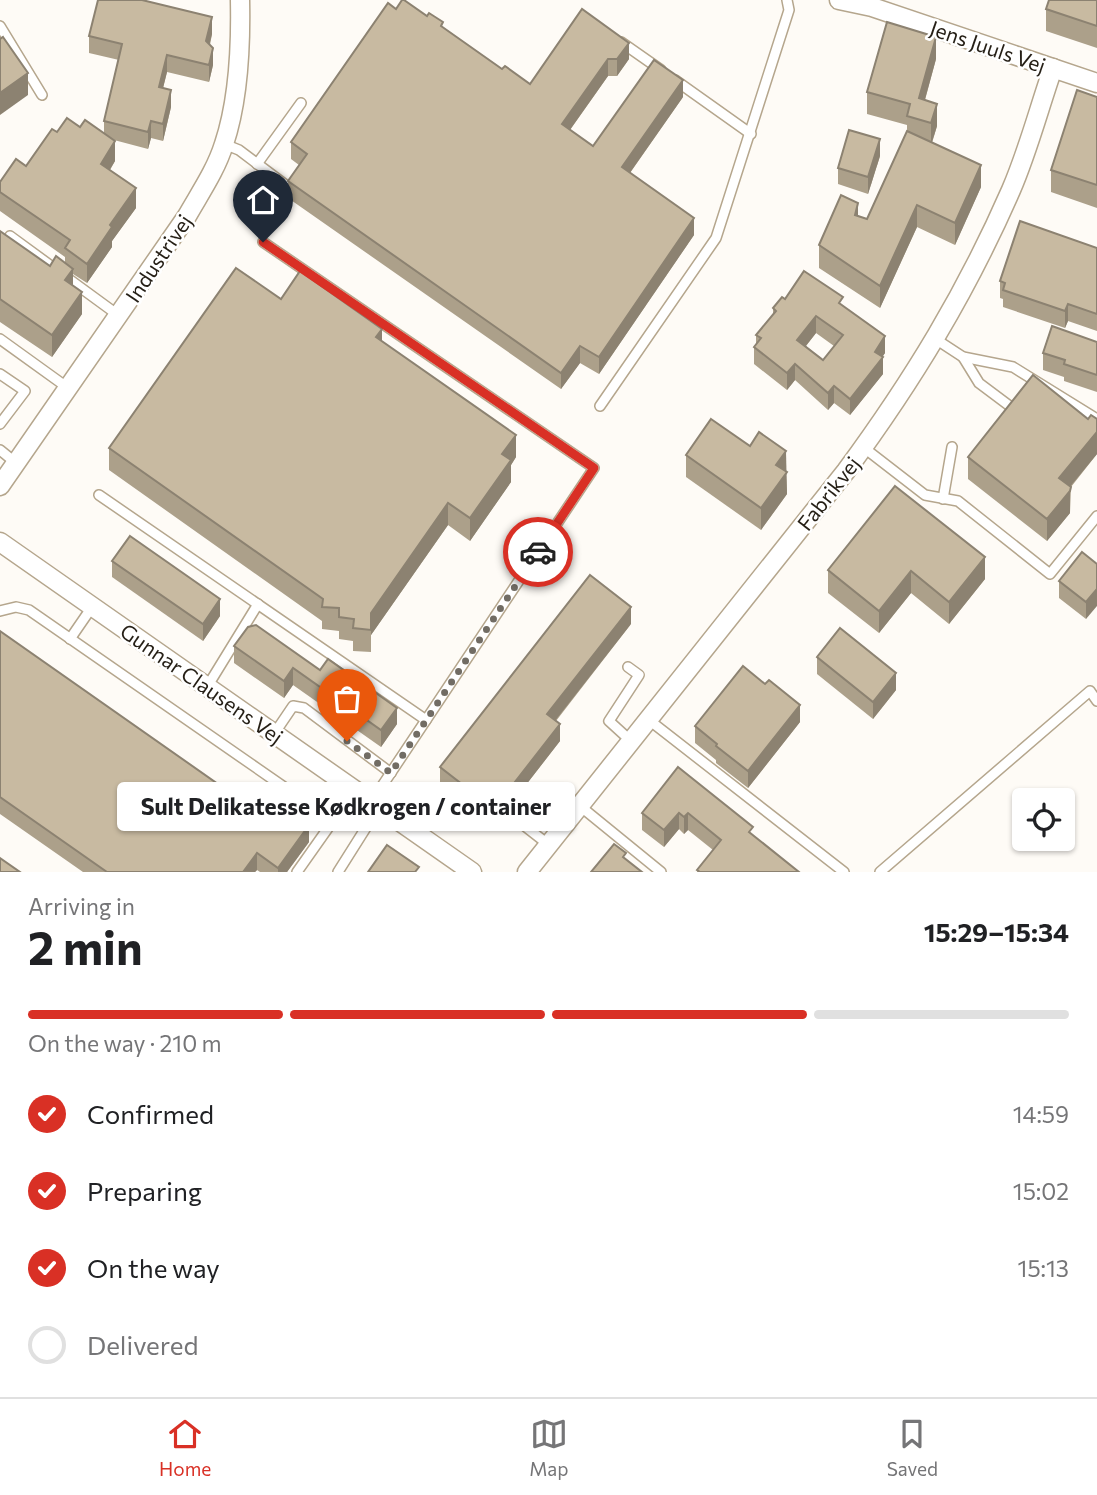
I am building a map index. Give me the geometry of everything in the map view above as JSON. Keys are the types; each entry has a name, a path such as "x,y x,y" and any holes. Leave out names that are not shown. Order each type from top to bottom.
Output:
{"street":[{"name":"Industrivej","path":"0,486 187,216 224,144 241,41 240,0"},
{"name":"Jens Juuls Vej","path":"839,0 874,4 1097,83"},
{"name":"Fabrikvej","path":"527,872 863,447 937,340 1012,187 1053,68"},
{"name":"Gunnar Clausens Vej","path":"0,542 472,872"}],"lane":[{"path":"600,406 716,238 789,10 787,0"},
{"path":"0,26 4,42 42,95"},
{"path":"609,33 751,134"},
{"path":"257,164 301,103"},
{"path":"224,144 239,150 287,186"},
{"path":"10,236 118,315"},
{"path":"263,242 594,468 391,773 338,872"},
{"path":"0,339 68,388"},
{"path":"937,340 963,357 1013,367 1097,419"},
{"path":"963,357 979,383 1015,410"},
{"path":"0,374 25,391 0,424"},
{"path":"863,447 925,495 958,501 1050,574 1096,519"},
{"path":"943,499 952,447"},
{"path":"0,450 16,463"},
{"path":"99,495 426,720"},
{"path":"207,687 258,604"},
{"path":"0,611 16,607 29,610 334,821 297,872"},
{"path":"71,639 92,607"},
{"path":"628,667 639,676 610,721 632,742"},
{"path":"880,872 1090,691 1097,701"},
{"path":"274,734 293,706 304,708 391,773"},
{"path":"649,720 844,872"},
{"path":"325,816 348,784"},
{"path":"580,806 661,872"},
{"path":"517,820 549,845"}],"building":[{"path":"98,0 142,0 212,17 206,41 213,48 209,65 167,55 159,87 171,90 163,124 151,121 148,132 104,121 122,44 89,36"},
{"path":"402,0 427,16 429,13 443,22 441,26 502,69 505,66 530,84 582,9 629,43 617,59 608,59 562,124 593,146 654,60 683,80 622,167 694,218 599,357 580,346 561,373 288,181 307,154 291,142 388,3 396,9"},
{"path":"1049,0 1097,0 1097,26 1046,9"},
{"path":"887,22 936,37 919,98 937,104 931,123 907,116 910,104 867,92"},
{"path":"3,37 28,73 0,93 0,39"},
{"path":"1077,90 1097,97 1097,185 1051,170"},
{"path":"67,118 80,127 85,120 115,141 101,164 136,188 87,264 65,248 70,240 0,192 0,182 16,159 26,166 52,129 57,132"},
{"path":"849,130 880,139 868,177 838,168"},
{"path":"907,131 981,165 955,223 917,205 880,286 819,245 841,195 858,203 855,215 867,219"},
{"path":"1020,221 1097,248 1097,314 1068,304 1065,311 1003,290 1005,283 1000,281"},
{"path":"0,231 50,266 56,256 73,269 65,280 82,292 52,335 0,299"},
{"path":"236,268 281,299 300,271 382,329 376,337 516,435 502,454 511,460 470,518 448,503 371,613 371,630 353,628 354,619 339,617 339,608 322,607 323,599 109,448"},
{"path":"804,271 843,297 839,303 885,336 875,352 883,357 850,399 834,386 828,393 795,364 787,373 754,347 761,338 756,335 776,311 773,308 782,297 785,299","holes":["816,316 843,335 823,360 797,340"]},
{"path":"1052,326 1097,342 1097,375 1064,364 1065,360 1043,353"},
{"path":"1033,375 1088,419 1091,415 1097,419 1097,432 1059,478 1071,487 1070,491 1047,519 968,457"},
{"path":"711,419 750,446 759,432 786,451 776,465 787,472 761,508 686,455"},
{"path":"895,486 985,557 949,602 911,571 879,611 828,570"},
{"path":"130,536 220,599 203,624 112,561"},
{"path":"1082,552 1097,564 1097,589 1086,602 1059,581"},
{"path":"590,575 631,607 547,714 560,724 494,809 440,767"},
{"path":"256,625 320,670 328,659 397,708 381,730 293,668 284,681 234,646 248,627"},
{"path":"840,628 896,673 873,702 817,657"},
{"path":"0,631 265,817 275,802 309,825 278,868 257,853 243,872 107,872 0,797"},
{"path":"743,666 765,684 769,680 800,705 748,771 695,726"},
{"path":"678,767 753,827 749,832 799,872 697,870 721,840 688,813 684,817 679,813 664,830 642,813"},
{"path":"614,844 626,853 623,857 642,872 591,872"},
{"path":"387,845 419,867 415,872 368,872"},
{"path":"0,858 20,872 0,872"}],"way so far":[{"path":"347,741 391,773 538,552"}],"place":[{"name":"Sult Delikatesse Kødkrogen / container","path":"347,741"}],"route":[{"path":"263,242 594,468 538,552"}]}
